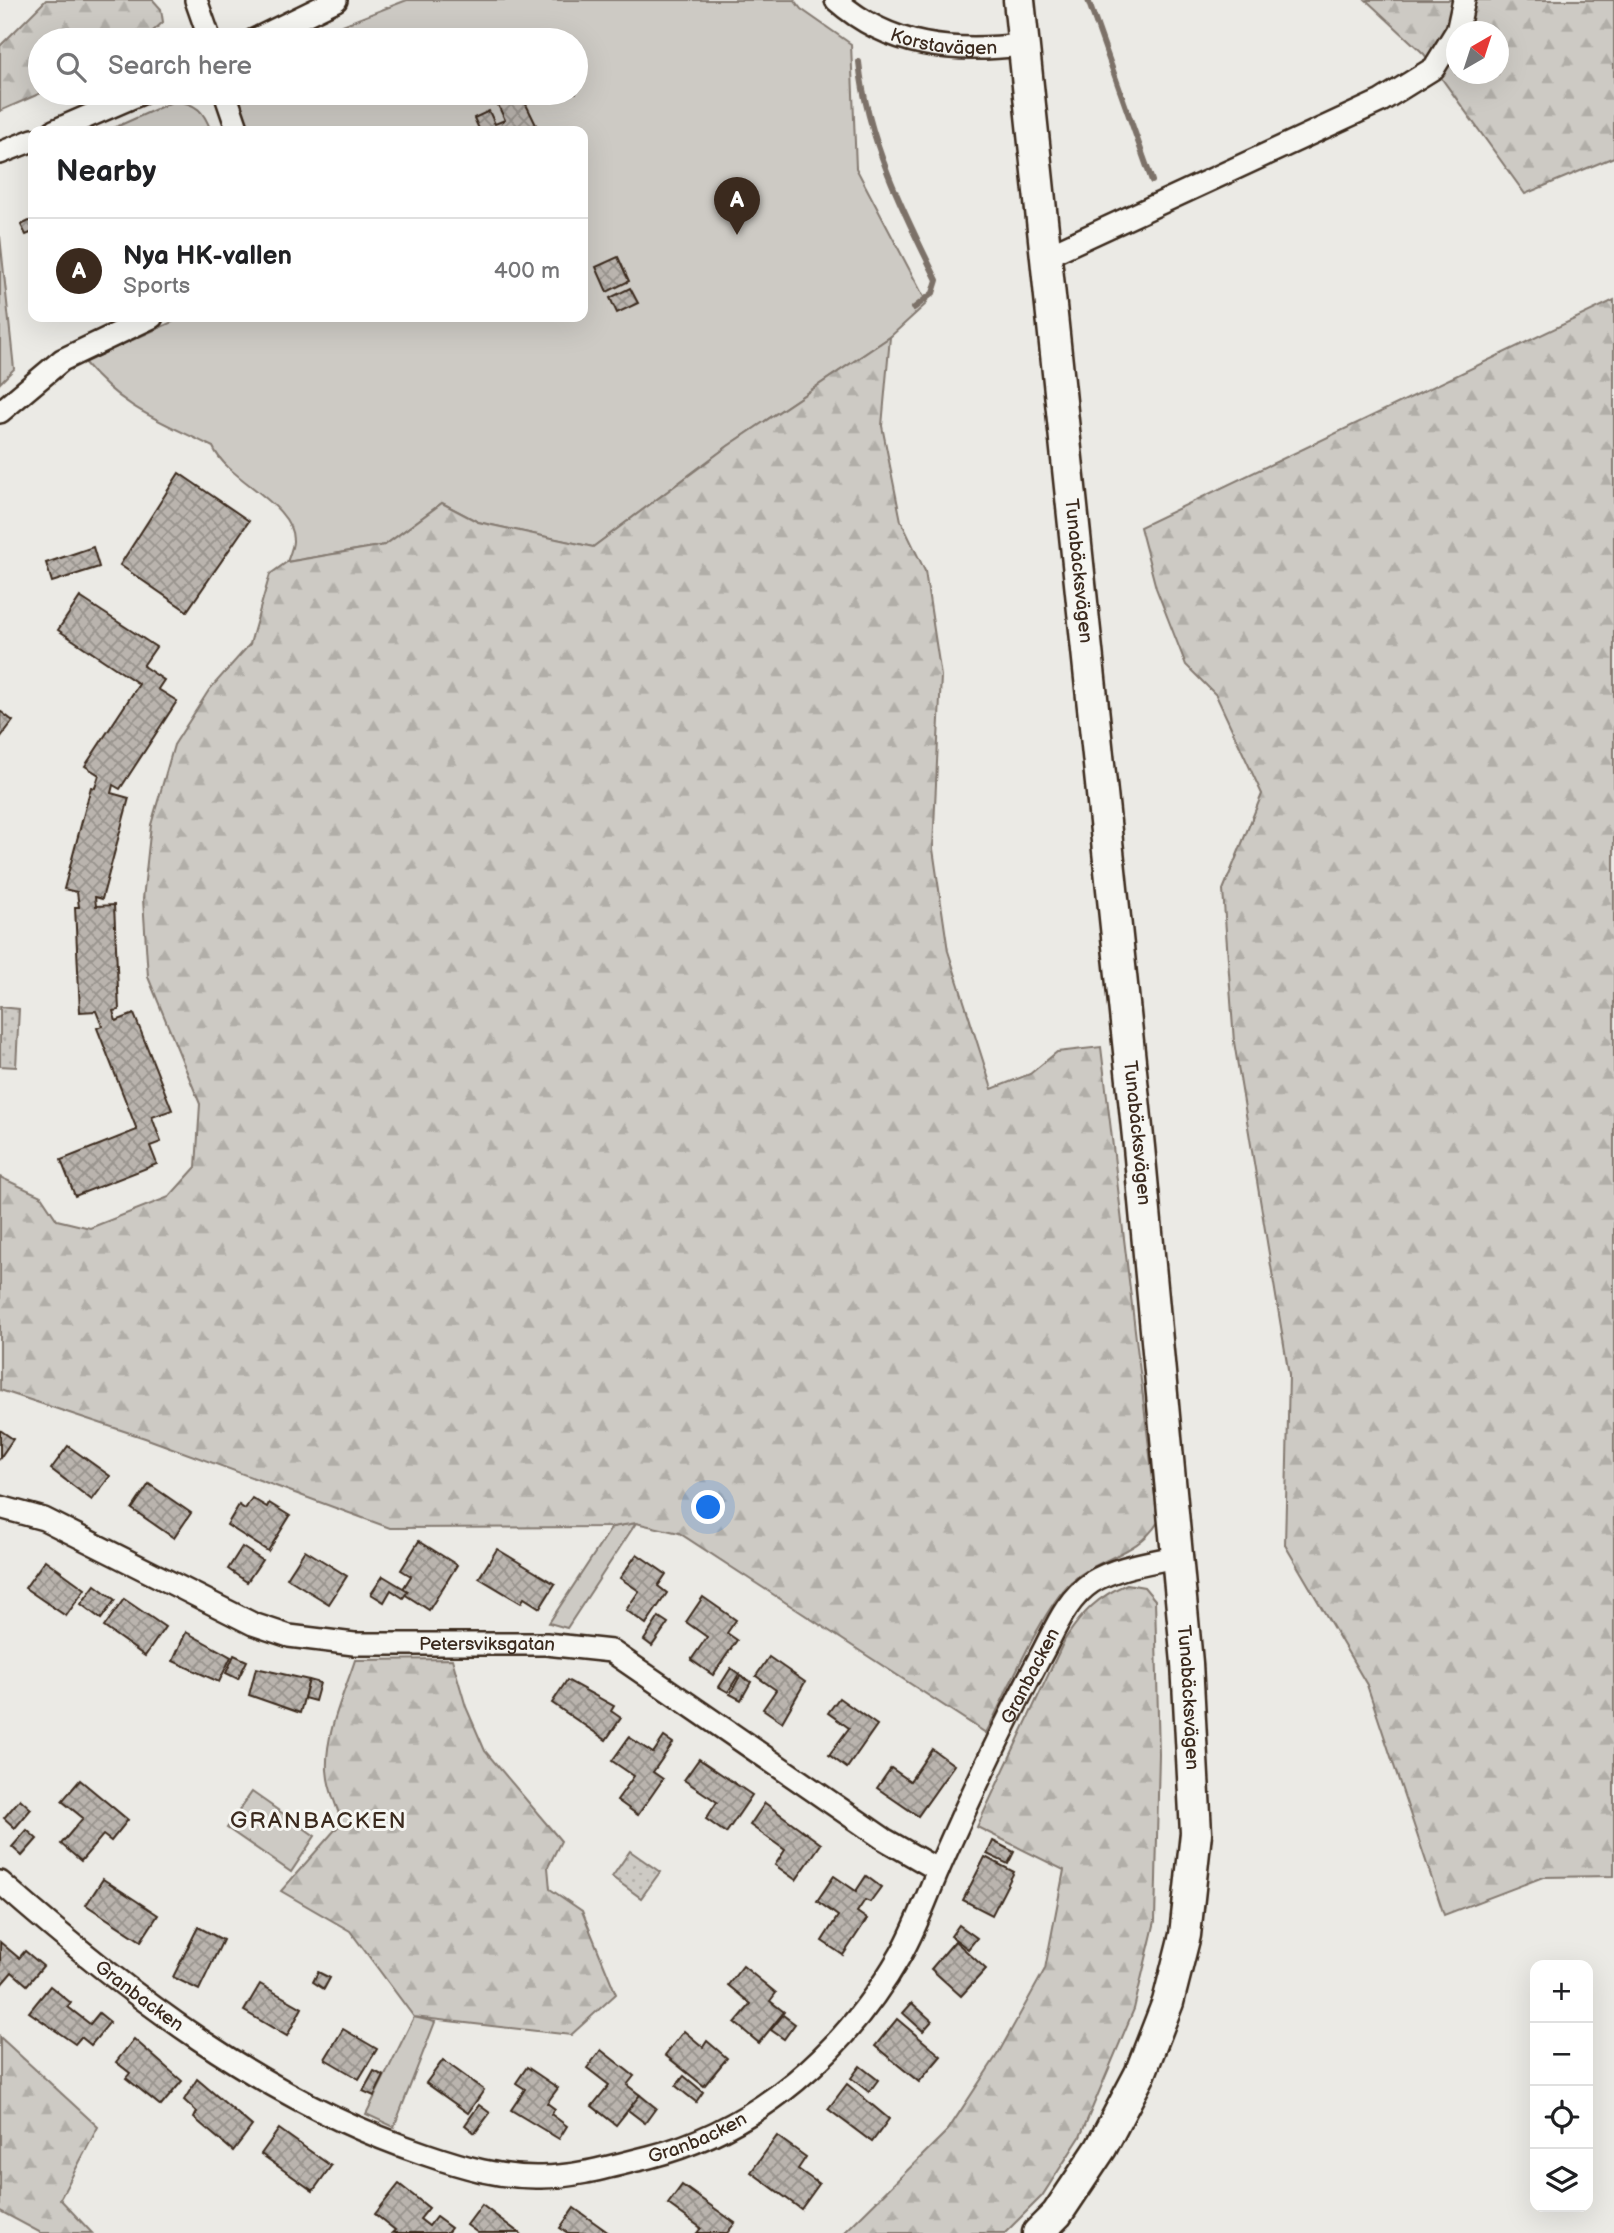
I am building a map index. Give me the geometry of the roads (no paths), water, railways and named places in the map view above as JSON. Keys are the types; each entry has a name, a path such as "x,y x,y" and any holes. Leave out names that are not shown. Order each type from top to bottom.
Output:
{"street":[{"path":"197,0 206,28"},
{"path":"279,28 336,0"},
{"name":"Korstavägen","path":"836,0 855,17 884,33 919,44 979,50 1022,45"},
{"name":"Tunabäcksvägen","path":"1019,0 1139,1147 1195,1795 1196,1833 1185,1935 1168,2002 1140,2074 1101,2148 1057,2214 1038,2233"},
{"path":"1459,21 1464,0"},
{"path":"1046,256 1381,101 1434,68 1446,49"},
{"path":"66,126 114,105"},
{"path":"229,105 236,126"},
{"path":"0,153 28,142"},
{"path":"0,412 62,360 142,322"},
{"name":"Petersviksgatan","path":"0,1507 44,1519 242,1618 289,1636 354,1644 546,1644 611,1651 884,1839 938,1870"},
{"name":"Granbacken","path":"0,1882 123,1985 204,2043 297,2098 378,2138 472,2170 543,2178 603,2168 677,2150 732,2127 786,2090 827,2054 866,2008 903,1952 997,1738 1070,1600 1093,1582 1123,1569 1175,1557"}],"waterway":[{"path":"1088,0 1152,181"},
{"path":"859,62 863,91 878,147 899,201 937,280 933,293 914,308"}],"place":[{"name":"Nya HK-vallen","path":"737,235"}],"district":[{"name":"GRANBACKEN","path":"319,1821"}]}
